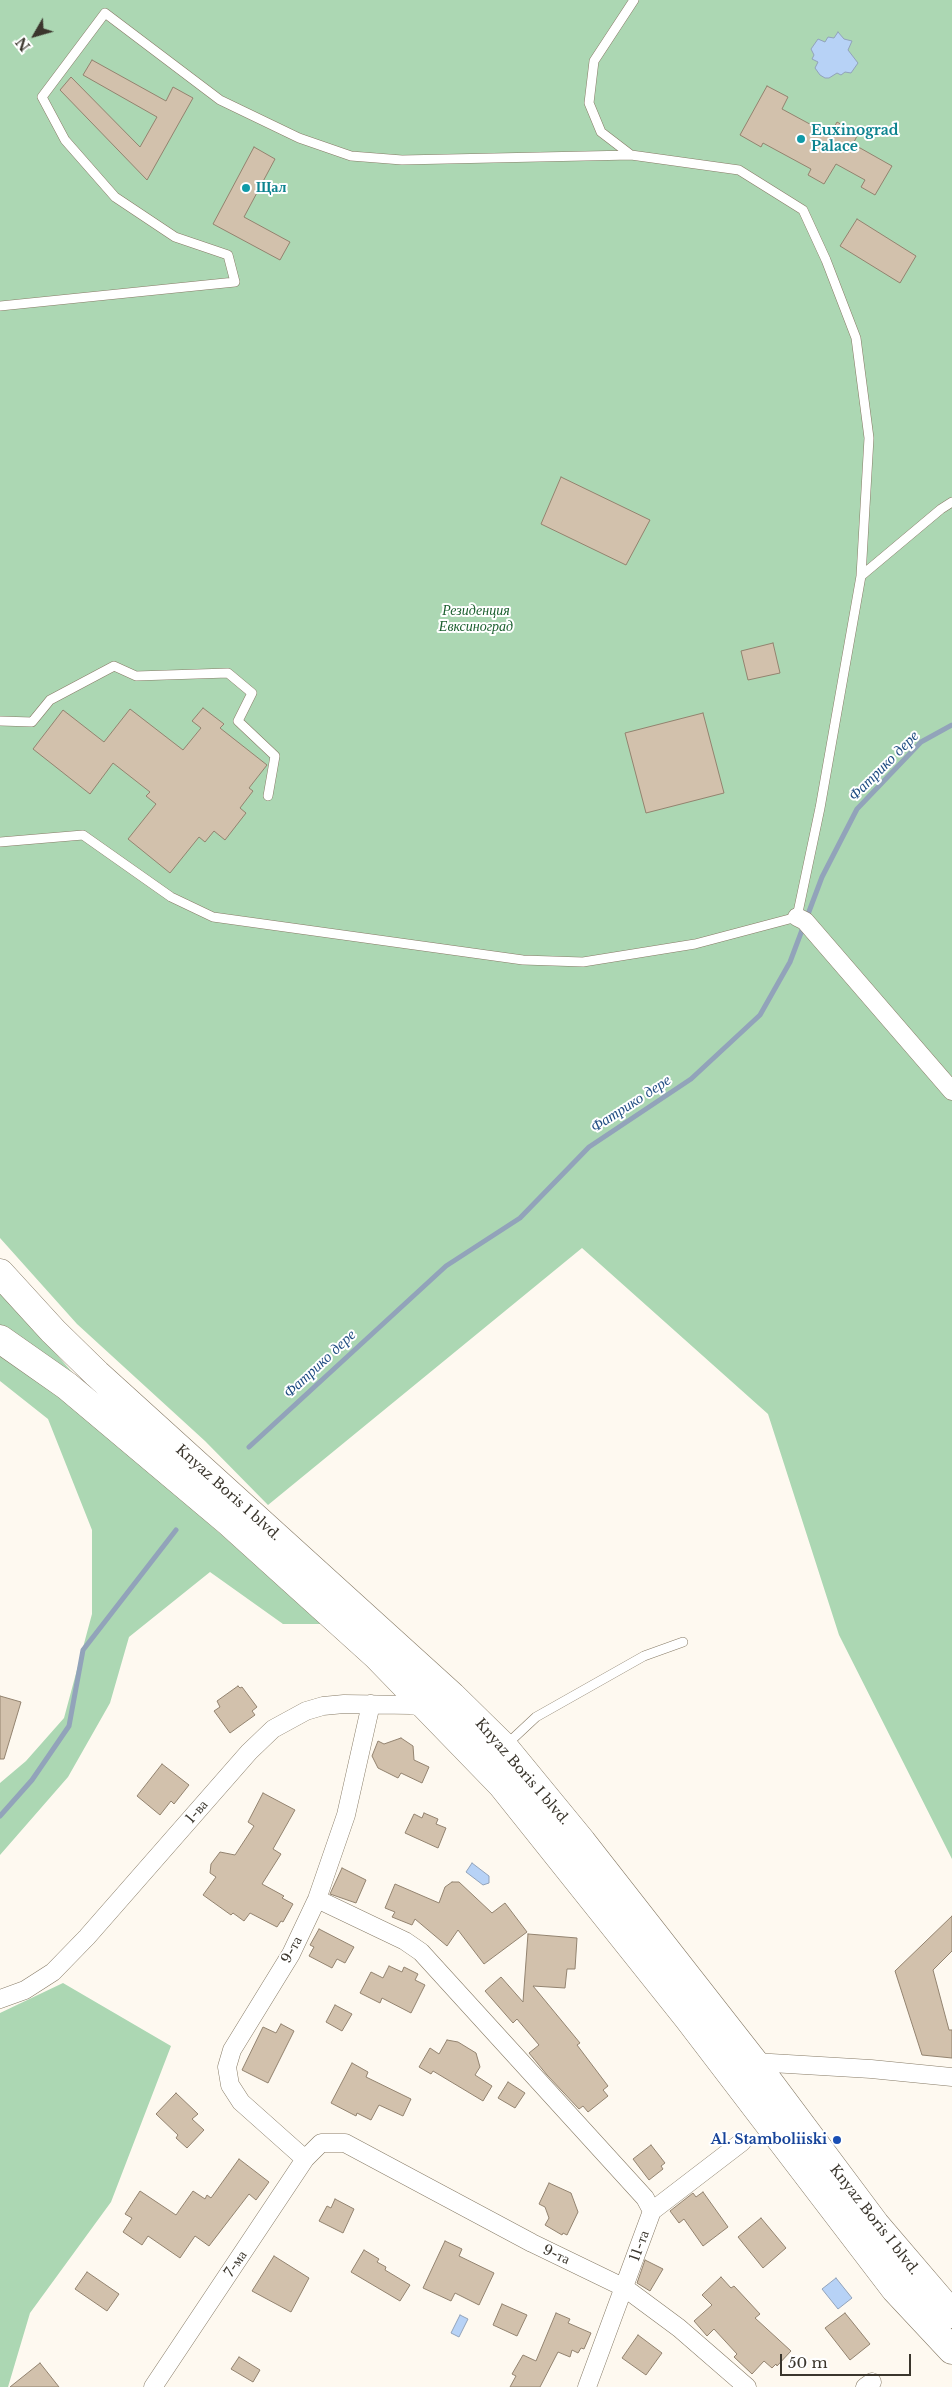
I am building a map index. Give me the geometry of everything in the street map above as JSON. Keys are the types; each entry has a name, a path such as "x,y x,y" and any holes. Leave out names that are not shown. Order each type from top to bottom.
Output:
{"highway":[{"name":"Knyaz Boris I blvd.","path":"0,1273 96,1374 366,1616 504,1747 582,1842 754,2062 875,2224 952,2314"},
{"name":"Knyaz Boris I blvd.","path":"0,1339 67,1386 230,1523 321,1604 429,1708 502,1785 688,2018 895,2289 952,2350"}],"street":[{"path":"797,917 806,921 952,1091"},
{"name":"1-ва","path":"0,1999 25,1990 53,1972 87,1938 250,1752 273,1729 306,1710 323,1706 371,1704 411,1705 429,1708"},
{"name":"9-та","path":"305,2159 241,2102 230,2085 227,2067 232,2050 291,1954 317,1899 346,1815 371,1704"},
{"path":"317,1899 405,1941 421,1952 645,2198 652,2211 742,2142"},
{"path":"754,2062 871,2069 952,2077"},
{"name":"9-та","path":"321,2143 344,2143 532,2244 625,2288 679,2328 747,2387"},
{"name":"7-ма","path":"153,2387 305,2159 321,2143"},
{"name":"11-та","path":"587,2387 652,2211"}],"lane":[{"path":"631,155 601,132 589,104 594,61 634,0"},
{"path":"0,306 235,282 228,255 175,237 115,197 65,140 42,97 105,13 220,100 300,138 351,156 402,160 631,155 739,170 803,210 826,260 856,338 869,438 861,576 820,808 797,917 696,944 583,962 523,960 213,917 172,897 83,835 0,842"},
{"path":"861,576 941,509 952,502"},
{"path":"0,721 32,722 50,700 114,666 136,676 228,673 252,693 238,722 275,756 268,796"},
{"path":"504,1747 536,1716 644,1656 682,1642"}],"green space":[{"name":"Резиденция Евксиноград","path":"0,0 952,0 952,1859 839,1635 768,1414 582,1248 268,1505 205,1441 77,1324 0,1238"},
{"path":"0,1290 72,1372 67,1376 0,1328"},
{"path":"0,1352 129,1448 207,1522 323,1624 283,1624 210,1572 129,1637 110,1703 68,1777 0,1855 0,1783 26,1761 64,1718 92,1614 92,1530 48,1419 0,1381"},
{"path":"63,1983 171,2046 111,2202 30,2313 8,2387 0,2387 0,2013"}],"water":[{"path":"838,32 844,39 852,41 848,50 858,63 851,73 845,72 841,75 837,73 829,78 825,78 815,68 818,62 812,59 814,55 811,49 818,39 825,42 828,37 834,38"},
{"path":"472,1863 489,1876 489,1883 483,1885 466,1872"},
{"path":"836,2278 852,2298 838,2309 822,2289"},
{"path":"460,2315 468,2319 459,2337 451,2333"}],"building":[{"path":"92,60 166,101 173,87 193,98 147,180 60,90 71,77 140,147 157,117 83,75"},
{"name":"Euxinograd Palace","path":"767,86 788,97 782,109 830,135 837,122 858,134 853,144 892,166 875,195 861,187 865,180 836,164 824,184 808,175 811,169 763,143 761,147 740,135"},
{"name":"Щал","path":"254,147 275,159 244,217 290,242 280,260 213,224"},
{"path":"857,219 916,256 900,283 840,246"},
{"path":"561,477 650,520 626,565 541,524"},
{"path":"773,643 780,673 748,680 741,651"},
{"path":"203,708 224,724 220,728 267,765 249,788 253,791 240,808 246,813 225,840 214,831 205,842 199,837 170,873 128,839 156,804 146,796 150,792 113,763 90,794 33,749 63,710 104,742 130,709 183,750 201,728 192,721"},
{"path":"703,713 724,793 646,813 625,733"},
{"path":"238,1686 242,1687 257,1707 252,1711 255,1715 230,1733 214,1711 220,1707 217,1701"},
{"path":"0,1696 21,1702 4,1759 0,1759"},
{"path":"401,1738 413,1746 414,1760 429,1767 422,1783 401,1773 398,1778 378,1768 372,1756 378,1741 384,1744"},
{"path":"162,1764 189,1785 174,1804 171,1801 160,1815 137,1796"},
{"path":"263,1793 295,1810 273,1849 281,1854 262,1884 284,1896 282,1898 293,1904 283,1922 281,1921 277,1927 250,1913 244,1921 233,1913 231,1915 203,1895 216,1877 210,1873 211,1864 220,1852 235,1855 254,1826 248,1822"},
{"path":"424,1813 438,1819 436,1824 446,1828 438,1848 405,1833 414,1814 422,1818"},
{"path":"342,1868 366,1880 356,1903 330,1894"},
{"path":"452,1882 459,1882 492,1913 505,1903 527,1932 484,1964 458,1930 447,1946 415,1919 412,1925 392,1917 395,1912 385,1908 395,1884 439,1903 445,1887"},
{"path":"952,1916 952,1951 933,1970 949,2030 952,2030 952,2058 922,2055 895,1971"},
{"path":"319,1929 354,1947 345,1963 337,1959 332,1968 309,1956 314,1947 310,1945"},
{"path":"528,1934 577,1938 575,1969 567,1969 565,1988 533,1986 580,2043 577,2045 608,2086 603,2090 608,2096 588,2112 583,2106 579,2109 547,2075 529,2053 539,2045 517,2019 513,2023 485,1991 501,1977 523,2002"},
{"path":"389,1966 402,1972 404,1967 418,1974 415,1980 425,1985 411,2013 382,1998 380,2003 360,1993 371,1972 383,1978"},
{"path":"335,2005 352,2014 342,2031 326,2022"},
{"path":"281,2024 294,2031 268,2083 242,2070 263,2027 276,2033"},
{"path":"447,2040 458,2042 476,2053 480,2067 475,2075 492,2086 483,2101 433,2071 431,2074 419,2067 430,2048 439,2054"},
{"path":"352,2063 368,2072 366,2077 411,2099 403,2116 379,2105 371,2120 357,2113 356,2116 331,2103"},
{"path":"508,2082 525,2093 515,2108 498,2098"},
{"path":"176,2093 198,2114 192,2119 204,2130 187,2148 176,2138 178,2135 156,2114"},
{"path":"651,2145 665,2163 661,2166 663,2169 649,2180 633,2159"},
{"path":"239,2159 269,2182 256,2200 249,2194 209,2246 195,2236 180,2258 148,2236 142,2245 123,2232 132,2218 125,2214 140,2191 176,2215 193,2191 205,2199 207,2195 211,2198"},
{"path":"549,2183 571,2193 578,2212 567,2235 563,2233 562,2235 545,2225 549,2218 545,2207 539,2204"},
{"path":"703,2192 728,2227 703,2246 684,2219 679,2223 670,2211 693,2193 696,2197"},
{"path":"335,2199 354,2209 343,2233 319,2221 327,2206 331,2208"},
{"path":"761,2218 786,2248 763,2268 738,2237"},
{"path":"445,2241 462,2249 459,2256 494,2273 479,2305 455,2293 451,2301 423,2288"},
{"path":"364,2250 379,2259 377,2262 386,2267 385,2270 410,2285 400,2301 351,2272"},
{"path":"274,2256 309,2278 291,2312 252,2291"},
{"path":"645,2260 663,2269 650,2291 637,2283"},
{"path":"87,2272 119,2294 107,2311 75,2289"},
{"path":"721,2277 731,2288 734,2286 760,2314 755,2318 791,2351 777,2366 776,2364 772,2368 764,2361 752,2374 734,2357 737,2354 714,2329 707,2336 694,2321 712,2305 702,2295"},
{"path":"502,2304 527,2315 517,2336 493,2325"},
{"path":"556,2313 570,2319 568,2323 591,2333 584,2349 581,2348 578,2353 572,2350 570,2357 558,2352 540,2387 510,2387 516,2376 512,2374 523,2355 536,2361"},
{"path":"845,2313 870,2344 850,2360 825,2328"},
{"path":"638,2335 662,2353 646,2375 622,2358"},
{"path":"239,2357 260,2370 253,2382 231,2369"},
{"path":"40,2363 59,2387 10,2387"}],"waterway":[{"name":"Фатрико дере","path":"249,1447 446,1266 520,1218 589,1147 691,1079 760,1015 790,962 822,877 857,809 921,742 952,725"},
{"name":"Фатрико дере","path":"0,1816 32,1780 69,1726 83,1650 176,1530"}],"place":[{"name":"Euxinograd Palace","path":"801,139"},
{"name":"Щал","path":"246,188"},
{"name":"Al. Stamboliiski","path":"837,2140"}]}
